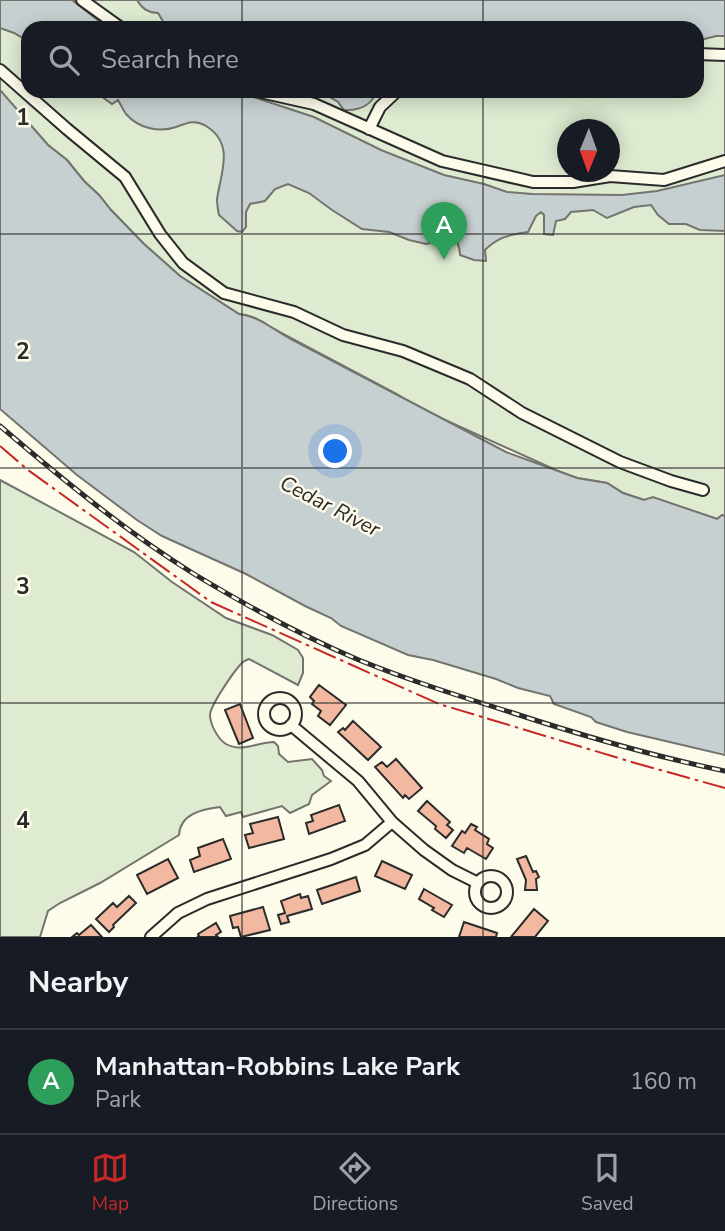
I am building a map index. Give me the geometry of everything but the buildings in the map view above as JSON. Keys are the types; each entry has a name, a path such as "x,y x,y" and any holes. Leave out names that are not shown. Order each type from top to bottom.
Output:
{"street":[{"path":"82,0 111,21"},
{"path":"704,54 725,55"},
{"path":"0,70 21,89"},
{"path":"31,98 125,177 160,234 183,263 224,293 294,312 343,335 403,351 470,379 522,413 620,462 703,490"},
{"path":"287,98 314,104 442,161 533,182 573,182 610,176 664,180 725,161"},
{"path":"369,129 380,107 390,98"},
{"path":"291,725 358,781 393,822 424,850 452,870 478,883"},
{"path":"151,937 178,913 207,899 331,859 365,845 393,822"}],"green space":[{"path":"0,0 725,0 725,516 717,519 684,508 644,500 623,493 607,483 577,478 558,471 423,410 260,320 239,314 180,276 144,244 67,160 48,145 0,91"},
{"path":"0,480 134,552 172,582 226,618 272,635 298,650 303,658 303,673 298,685 249,659 244,661 213,705 210,716 213,728 223,742 232,746 244,747 274,742 278,746 279,754 288,762 312,759 331,781 312,795 309,804 290,813 282,806 243,817 241,812 226,816 220,807 193,814 183,822 179,835 48,911 40,937 0,937"}],"water":[{"path":"0,0 72,0 99,21 21,21 21,37 0,28"},
{"path":"137,0 725,0 725,36 704,39 704,21 163,21 158,13 141,6"},
{"name":"Cedar River","path":"0,90 48,145 67,160 144,244 180,276 239,314 259,320 506,452 577,478 607,483 623,493 644,500 653,497 717,519 725,516 725,755 596,722 591,717 554,704 550,696 433,660 408,655 341,626 331,618 246,574 162,536 77,475 0,409"},
{"path":"104,98 256,98 314,117 381,150 444,175 507,192 622,195 657,191 725,175 725,231 700,230 686,224 669,224 651,205 634,207 607,218 593,210 571,212 565,219 556,221 553,235 544,234 544,215 541,212 528,232 500,239 485,250 486,261 474,260 460,255 455,235 426,244 389,232 362,229 309,193 288,184 275,189 265,201 250,204 246,212 246,227 242,232 237,231 219,215 217,199 224,159 221,141 215,133 195,122 169,129 149,128 131,119 118,100 112,104"},
{"path":"331,98 373,98 368,104 350,110 344,110"}],"railway":[{"path":"0,426 94,504 168,557 234,598 317,641 396,674 536,721 643,752 725,771"}],"power":[{"path":"0,446 28,470 211,602 439,704 725,788"}],"place":[{"name":"Manhattan-Robbins Lake Park","path":"444,260"}]}
